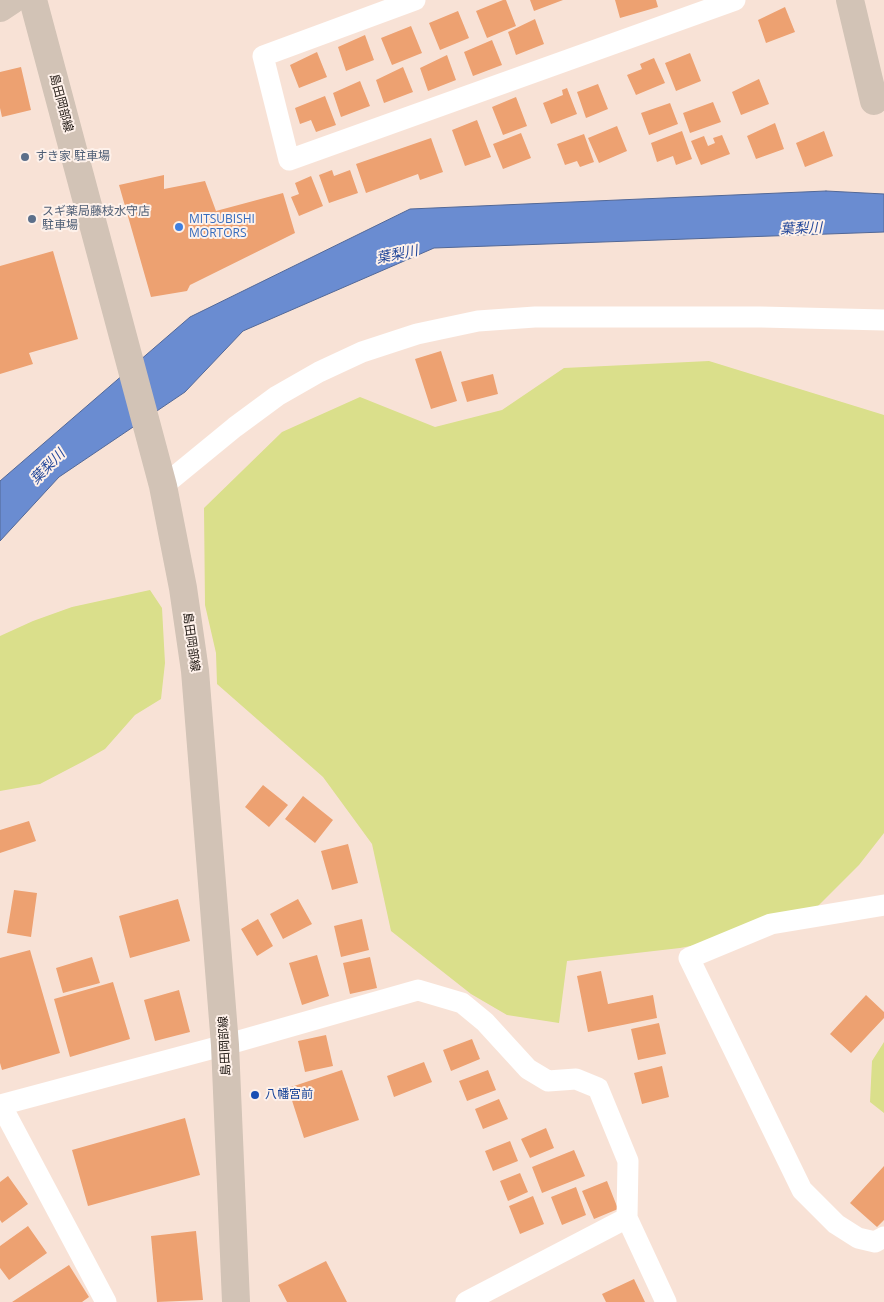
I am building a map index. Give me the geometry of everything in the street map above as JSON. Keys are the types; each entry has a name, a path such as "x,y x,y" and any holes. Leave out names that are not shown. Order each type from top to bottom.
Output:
{"main road":[{"path":"0,8 12,0"},
{"name":"島田岡部線","path":"33,0 161,478 183,588 195,671 225,1045 236,1302"},
{"path":"850,0 874,102"}],"street":[{"path":"415,0 392,4 263,56 289,160 689,8 735,0"},
{"path":"161,478 277,396 319,372 362,352 417,334 478,321 535,317 761,317 884,320"},
{"path":"884,905 771,924 689,958 802,1190 836,1224 858,1238 875,1242 884,1237"},
{"path":"106,1302 0,1105 225,1045 418,990 462,1003 485,1022 528,1069 548,1081 576,1079 598,1088 628,1161 627,1218 666,1302"},
{"path":"466,1302 627,1218"}],"green space":[{"path":"709,361 884,415 884,833 859,865 798,926 680,948 567,961 559,1023 507,1015 471,994 391,931 372,844 323,777 217,684 216,653 205,605 204,508 282,432 360,397 435,427 502,410 564,368"},
{"path":"150,590 162,608 165,663 161,699 135,715 105,749 84,761 40,784 0,791 0,636 33,621 72,607"},
{"path":"884,1042 884,1113 870,1102 872,1061"}],"water":[{"name":"葉梨川","path":"826,191 884,194 884,232 434,248 243,331 185,392 59,477 0,541 0,481 190,317 410,209"}],"building":[{"path":"506,0 516,26 487,38 476,11"},
{"path":"530,0 563,0 534,11"},
{"path":"615,0 656,0 658,7 620,18"},
{"path":"785,7 795,32 766,43 758,20"},
{"path":"458,11 469,38 440,50 429,23"},
{"path":"535,19 544,44 516,55 508,32"},
{"path":"411,26 422,53 392,65 381,38"},
{"path":"365,35 374,60 346,71 338,47"},
{"path":"492,40 502,65 473,76 464,52"},
{"path":"317,52 327,77 299,88 290,65"},
{"path":"690,53 701,81 676,91 665,63"},
{"path":"447,55 456,80 428,91 420,68"},
{"path":"654,58 665,83 636,95 627,75 642,69 640,64"},
{"path":"21,67 31,110 2,117 0,108 0,72"},
{"path":"403,67 413,92 384,103 376,80"},
{"path":"759,79 769,104 741,115 732,92"},
{"path":"360,81 370,106 341,117 333,93"},
{"path":"598,84 608,109 586,118 577,92"},
{"path":"567,88 577,114 551,124 543,103 563,95 562,90"},
{"path":"325,96 336,125 316,132 311,120 300,124 295,108"},
{"path":"516,97 527,126 503,135 492,107"},
{"path":"713,102 721,122 690,133 683,113"},
{"path":"670,103 678,124 649,135 641,113"},
{"path":"477,120 491,157 465,166 452,130"},
{"path":"775,123 784,149 756,159 747,136"},
{"path":"617,126 627,151 599,163 588,138"},
{"path":"682,131 692,159 676,165 673,156 657,162 651,143"},
{"path":"824,131 833,156 805,167 796,143"},
{"path":"521,133 531,158 503,169 493,144"},
{"path":"584,134 594,162 580,167 577,161 565,165 557,144"},
{"path":"722,135 730,154 701,165 691,141 704,136 708,146 715,143 713,138"},
{"path":"431,138 443,172 420,180 418,174 366,193 356,164"},
{"path":"332,170 334,176 350,170 358,193 329,203 319,175"},
{"path":"164,175 164,189 205,181 216,211 283,193 295,233 190,285 187,291 151,297 119,185"},
{"path":"311,176 323,206 299,216 291,197 299,194 295,183"},
{"path":"53,251 78,339 29,353 33,364 0,374 0,266"},
{"path":"441,351 457,401 431,409 415,359"},
{"path":"493,374 498,394 467,402 461,382"},
{"path":"263,785 288,805 269,827 245,807"},
{"path":"303,796 333,820 315,843 285,819"},
{"path":"29,821 36,841 0,853 0,830"},
{"path":"348,844 358,883 332,890 321,851"},
{"path":"14,890 37,893 31,937 7,933"},
{"path":"178,899 190,941 130,958 119,916"},
{"path":"298,899 312,924 283,939 270,914"},
{"path":"258,919 273,946 257,956 241,929"},
{"path":"362,919 369,950 341,957 334,926"},
{"path":"30,950 60,1053 2,1070 0,1063 0,958"},
{"path":"317,955 329,996 302,1005 289,963"},
{"path":"92,957 100,983 63,993 56,968"},
{"path":"370,957 377,988 350,994 343,963"},
{"path":"601,971 608,1004 653,995 657,1018 588,1032 577,976"},
{"path":"113,982 130,1039 70,1057 54,999"},
{"path":"179,990 190,1032 155,1041 144,1000"},
{"path":"866,995 884,1012 884,1018 851,1053 830,1034"},
{"path":"659,1023 666,1054 638,1060 631,1029"},
{"path":"326,1035 333,1066 305,1072 298,1041"},
{"path":"472,1039 480,1059 451,1071 443,1050"},
{"path":"424,1062 432,1082 394,1097 387,1076"},
{"path":"662,1066 669,1097 642,1104 634,1073"},
{"path":"342,1070 359,1120 304,1138 288,1088"},
{"path":"488,1070 496,1090 467,1101 459,1081"},
{"path":"499,1099 508,1119 483,1129 475,1109"},
{"path":"185,1118 200,1175 88,1206 72,1150"},
{"path":"546,1128 554,1148 530,1158 521,1139"},
{"path":"510,1141 518,1161 493,1171 485,1151"},
{"path":"574,1150 585,1176 542,1193 532,1167"},
{"path":"884,1166 884,1220 877,1227 850,1203"},
{"path":"520,1173 528,1192 508,1201 500,1181"},
{"path":"8,1176 28,1204 2,1223 0,1220 0,1182"},
{"path":"607,1181 618,1209 594,1219 582,1191"},
{"path":"576,1187 586,1215 562,1225 551,1197"},
{"path":"533,1196 544,1224 520,1234 509,1206"},
{"path":"28,1226 47,1253 9,1280 0,1268 0,1246"},
{"path":"196,1231 203,1300 157,1302 151,1236"},
{"path":"326,1261 347,1302 287,1302 278,1285"},
{"path":"69,1265 89,1297 82,1302 12,1302"},
{"path":"634,1279 645,1302 606,1302 602,1294"}],"place":[{"name":"すき家 駐車場","path":"25,157"},
{"name":"スギ薬局藤枝水守店 駐車場","path":"32,219"},
{"name":"MITSUBISHI MORTORS","path":"179,227"},
{"name":"八幡宮前","path":"255,1095"}]}
